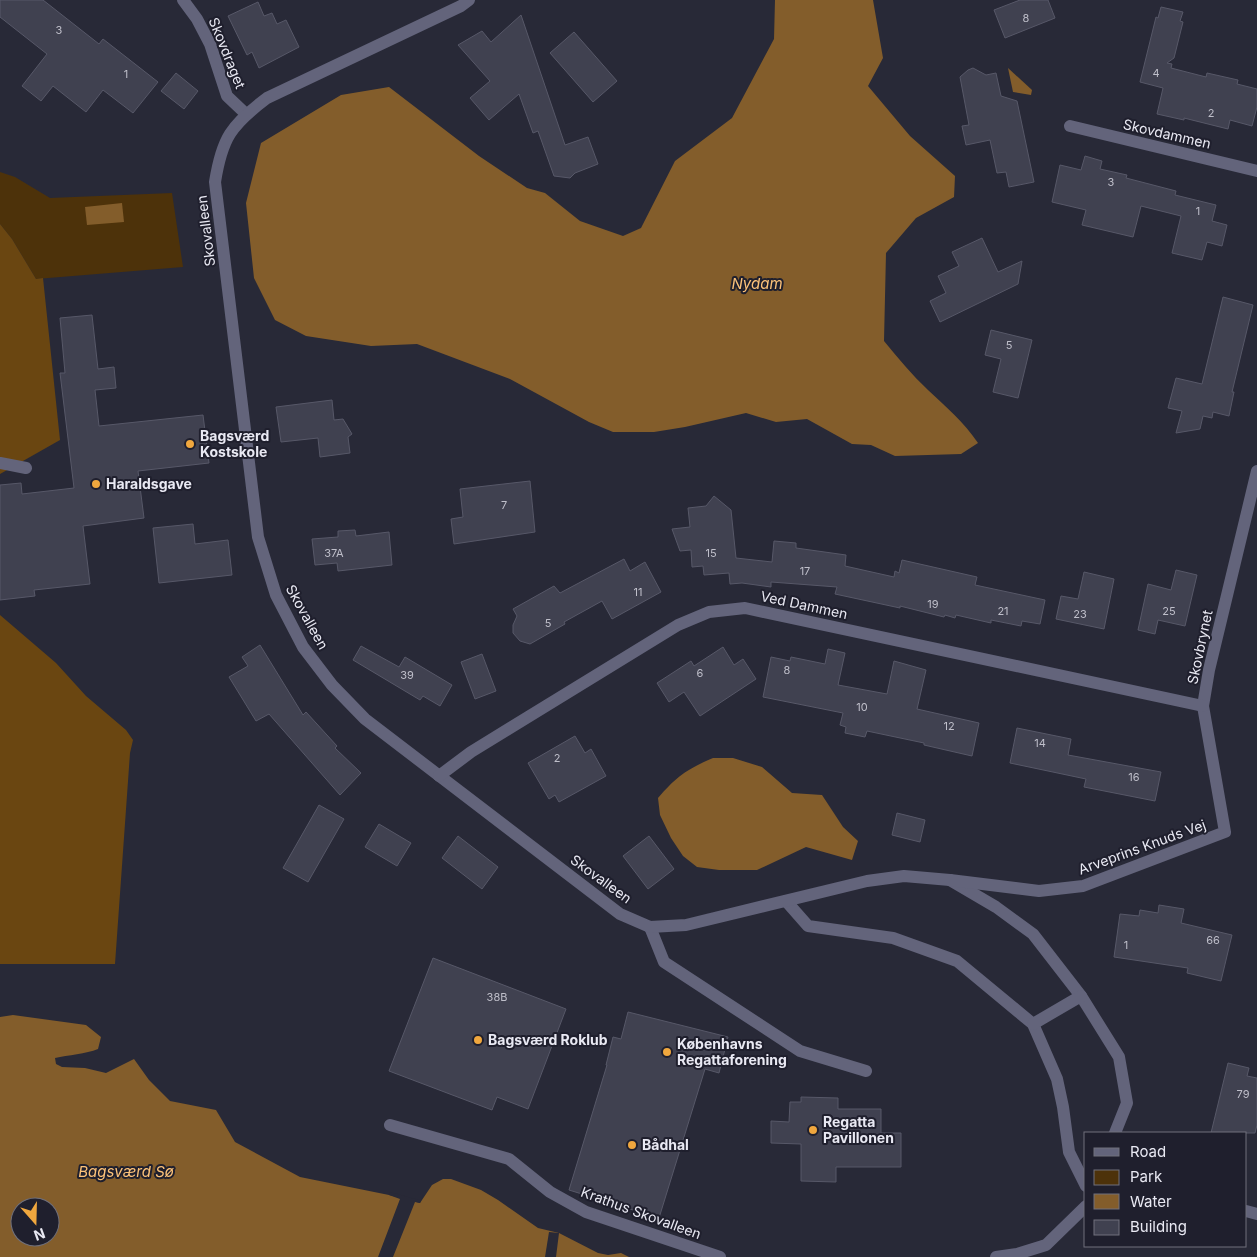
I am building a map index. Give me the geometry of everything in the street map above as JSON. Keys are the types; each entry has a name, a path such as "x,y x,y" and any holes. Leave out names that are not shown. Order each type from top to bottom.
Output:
{"street":[{"name":"Skovdraget","path":"183,0 197,19 210,44 227,96 246,114"},
{"name":"Skovalleen","path":"469,0 461,6 268,98 246,114 226,139 219,159 215,182 258,537 276,595 303,646 332,685 365,719 620,914 650,927 686,925 867,881 904,876 950,880"},
{"name":"Skovdammen","path":"1070,126 1257,171"},
{"path":"0,463 26,468"},
{"name":"Skovbrynet","path":"1225,832 1203,706 1209,670 1257,471"},
{"name":"Ved Dammen","path":"438,776 471,752 678,625 709,612 745,608 1203,706"},
{"name":"Arveprins Knuds Vej","path":"950,880 1039,891 1083,886 1225,832"},
{"path":"950,880 996,908 1033,934 1081,996 1119,1057 1128,1103 1115,1132"},
{"path":"786,901 808,926 894,938 957,961 1033,1024 1057,1079 1069,1152 1084,1182"},
{"path":"650,927 664,962 800,1051 866,1072"},
{"path":"1033,1024 1081,996"},
{"name":"Krathus Skovalleen","path":"390,1125 509,1160 550,1192 586,1212 720,1257"},
{"path":"996,1257 1017,1254 1046,1245 1084,1208"}],"green space":[{"path":"0,172 15,177 50,198 172,193 183,267 36,279 12,239 0,224"}],"shaded area":[{"path":"0,224 12,239 36,279 43,278 60,440 0,474"},
{"path":"0,615 56,663 86,696 126,730 133,740 130,753 115,964 0,964"}],"water":[{"name":"Nydam","path":"775,0 873,0 883,58 868,86 910,136 955,176 954,197 916,218 886,253 884,341 916,378 973,435 978,443 961,454 895,456 871,445 852,444 807,419 776,422 746,413 654,432 613,432 589,422 510,379 417,344 371,346 306,336 275,320 254,278 246,203 261,143 341,95 389,87 479,156 527,188 545,193 580,221 623,236 641,228 675,161 732,118 774,39"},
{"path":"1008,68 1032,90 1031,95 1013,92"},
{"path":"122,203 124,222 87,225 85,207"},
{"path":"713,758 733,758 762,767 792,793 822,795 843,827 858,841 852,860 806,847 757,870 719,870 697,867 683,856 671,838 660,815 658,798 682,774"},
{"name":"Bagsværd Sø","path":"13,1015 86,1025 101,1037 98,1049 55,1058 56,1064 62,1067 85,1068 106,1073 134,1059 149,1080 170,1101 216,1110 235,1142 300,1177 420,1203 432,1185 443,1179 451,1179 481,1190 538,1228 559,1233 598,1253 608,1255 621,1253 629,1257 0,1257 0,1017"}],"pier":[{"path":"390,1192 419,1200 423,1195 420,1203 415,1202 393,1257 378,1257 400,1199 389,1195"},
{"path":"549,1232 559,1233 556,1257 545,1257"}],"building":[{"path":"0,0 43,0 99,44 103,39 158,82 133,113 103,90 86,112 53,86 41,101 22,86 47,54 0,17"},
{"path":"1020,0 1048,0 1055,18 1005,38 994,10"},
{"path":"258,2 264,16 272,13 277,24 286,20 299,47 259,68 252,52 247,55 228,16"},
{"path":"1161,7 1183,12 1180,21 1183,22 1174,58 1167,63 1172,64 1171,68 1206,77 1207,73 1238,80 1237,84 1257,89 1257,107 1252,126 1230,120 1228,129 1184,118 1184,120 1157,114 1163,88 1140,82 1156,17 1158,18"},
{"path":"521,15 565,145 588,137 598,164 575,173 570,178 554,176 538,131 533,133 519,94 489,120 470,98 490,81 458,45 482,31 491,42"},
{"path":"574,32 617,81 593,102 550,53"},
{"path":"973,68 986,75 996,73 1001,96 1017,101 1034,182 1009,187 1006,172 997,173 990,140 966,145 962,126 969,125 960,77"},
{"path":"176,73 198,91 184,109 161,91"},
{"path":"1085,156 1102,161 1100,169 1127,175 1126,178 1176,191 1175,195 1216,205 1212,221 1227,225 1222,246 1207,242 1202,260 1172,253 1181,216 1141,206 1133,237 1082,225 1086,210 1052,202 1060,165 1081,170"},
{"path":"982,238 998,272 1022,261 1018,284 940,322 930,301 946,293 938,276 959,266 952,252"},
{"path":"1223,297 1253,305 1232,392 1234,392 1229,416 1213,412 1212,418 1203,416 1200,429 1176,433 1182,411 1168,408 1176,378 1202,384"},
{"name":"Haraldsgave","path":"92,315 98,369 114,367 116,388 95,390 99,426 203,415 209,463 138,471 144,518 83,526 90,584 34,590 35,596 0,600 0,485 21,483 22,494 74,488 60,373 65,373 60,318"},
{"path":"991,330 1032,340 1018,398 993,392 1001,359 985,355"},
{"path":"332,400 334,420 343,419 352,434 348,437 350,453 320,457 318,438 281,442 276,407"},
{"path":"530,481 535,532 454,544 451,519 463,517 460,489"},
{"path":"714,496 731,510 736,558 772,562 774,541 796,543 796,548 846,555 845,566 894,577 895,571 899,573 902,560 977,577 975,585 1045,600 1040,624 1022,621 1021,626 991,620 991,623 956,615 955,618 945,615 944,617 900,606 900,608 835,594 837,587 771,582 771,587 742,583 730,584 729,573 704,575 703,566 692,567 691,550 680,551 672,529 690,527 688,508 706,506"},
{"path":"193,524 195,544 228,540 232,575 159,583 153,528"},
{"path":"355,530 356,536 389,532 392,565 338,571 337,563 315,565 312,539 338,537 338,531"},
{"path":"624,559 630,571 645,562 661,592 612,619 602,601 530,644 520,641 513,633 513,625 517,616 513,609 554,586 560,593"},
{"path":"1176,570 1197,575 1185,626 1158,620 1155,634 1138,630 1148,584 1171,590"},
{"path":"1084,572 1114,579 1104,629 1056,619 1061,596 1078,599"},
{"path":"260,645 303,715 306,712 337,746 335,748 361,773 340,795 269,714 256,721 229,677 248,666 242,657"},
{"path":"361,646 399,667 405,657 452,685 440,706 423,696 420,700 353,660"},
{"path":"723,647 734,665 743,659 756,679 700,716 684,692 669,702 657,683 691,661 694,666"},
{"path":"828,649 845,653 838,685 887,694 894,661 926,670 917,709 979,723 972,756 924,745 924,743 867,731 865,737 845,733 846,727 840,725 843,713 763,697 771,657 790,661 791,657 825,664"},
{"path":"482,654 496,691 475,699 461,662"},
{"path":"1017,728 1071,739 1068,755 1161,772 1155,801 1084,787 1086,779 1010,763"},
{"path":"575,736 585,753 591,749 606,776 559,802 555,795 549,799 528,763"},
{"path":"319,805 344,819 308,882 283,868"},
{"path":"897,813 925,820 920,842 892,835"},
{"path":"379,824 411,843 397,866 365,847"},
{"path":"458,836 498,867 482,889 442,858"},
{"path":"649,836 674,869 648,889 623,856"},
{"path":"1159,905 1184,909 1181,923 1232,935 1221,981 1187,973 1188,968 1114,957 1120,914 1139,916 1140,910 1158,913"},
{"name":"Bagsværd Roklub","path":"433,958 566,1009 528,1109 497,1097 492,1110 389,1071"},
{"name":"Bådhal","path":"628,1012 728,1037 719,1073 705,1069 659,1218 569,1190 607,1065 613,1037 621,1039"},
{"path":"1228,1063 1249,1068 1247,1076 1257,1078 1257,1125 1255,1133 1211,1132"},
{"path":"801,1097 838,1098 838,1109 881,1109 881,1133 901,1133 901,1167 836,1167 836,1182 801,1181 801,1144 771,1143 771,1121 789,1122 790,1102 801,1102"}],"place":[{"name":"Bagsværd Kostskole","path":"190,444"},
{"name":"Haraldsgave","path":"96,484"},
{"name":"Bagsværd Roklub","path":"478,1040"},
{"name":"Københavns Regattaforening","path":"667,1052"},
{"name":"Regatta Pavillonen","path":"813,1130"},
{"name":"Bådhal","path":"632,1145"}]}
